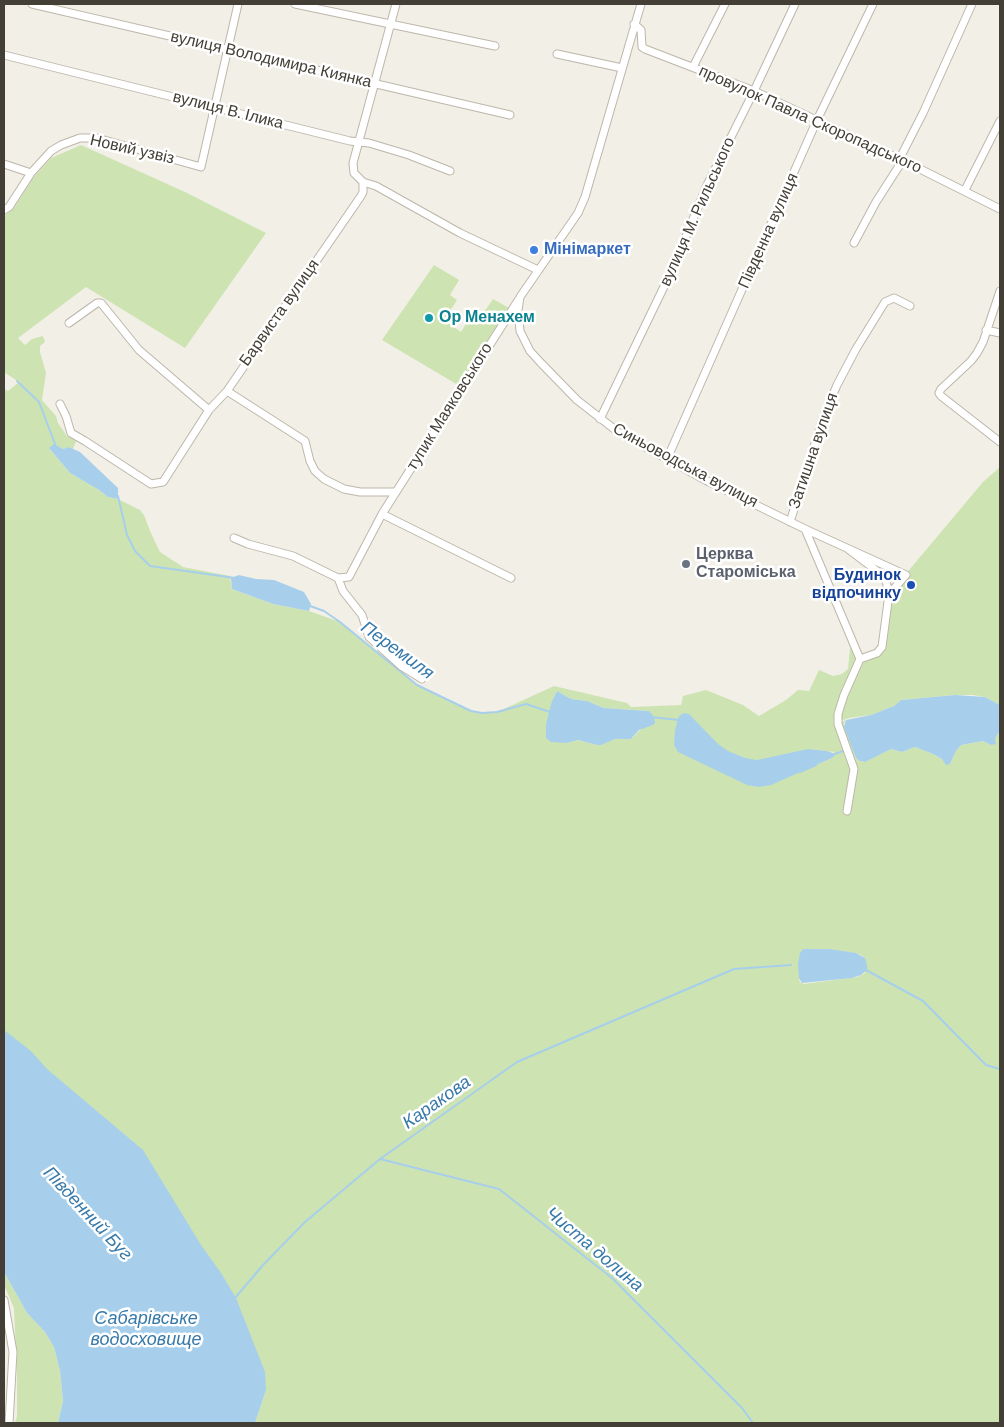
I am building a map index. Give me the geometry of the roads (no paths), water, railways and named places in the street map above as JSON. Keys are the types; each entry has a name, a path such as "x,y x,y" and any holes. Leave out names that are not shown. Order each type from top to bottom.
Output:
{"street":[{"name":"вулиця Володимира Киянка","path":"32,4 510,115"},
{"path":"214,107 238,4"},
{"path":"295,4 495,46"},
{"path":"396,4 352,169 363,182 376,186 460,233 538,270"},
{"path":"520,296 578,213 586,197 641,4"},
{"path":"693,68 725,4"},
{"name":"вулиця М. Рильського","path":"600,419 673,268 707,185 795,4"},
{"name":"Південна вулиця","path":"667,459 817,120 873,4"},
{"path":"854,243 876,202 899,166 900,159 972,4"},
{"name":"провулок Павла Скоропадського","path":"634,24 641,30 642,47 645,49 754,91 965,190 1000,209"},
{"path":"557,54 622,68"},
{"name":"вулиця В. Ілика","path":"4,55 350,141 369,143 410,155 450,171"},
{"name":"Новий узвіз","path":"4,210 9,207 31,173 51,151 72,141 97,138 201,167 214,107"},
{"path":"965,190 1000,121"},
{"path":"4,164 31,173"},
{"name":"Барвиста вулиця","path":"60,404 72,434 86,441 151,484 163,482 209,410 227,391 361,196 363,182"},
{"path":"1000,291 982,342 971,361 939,393 1000,442"},
{"name":"Синьоводська вулиця","path":"520,296 518,310 520,331 530,351 577,400 600,419 618,432 667,459 790,522 906,575 889,594"},
{"name":"тупик Маяковського","path":"338,578 349,577 382,514 520,296"},
{"name":"Затишна вулиця","path":"790,522 823,418 856,349 885,302 894,298 910,306"},
{"path":"69,324 97,303 102,303 139,350 209,410"},
{"path":"986,330 1000,332"},
{"path":"227,391 305,441 310,461 315,471 324,479 344,488 368,492 396,492"},
{"path":"382,514 511,578"},
{"path":"805,529 860,659 838,714 838,724 854,769 847,811"},
{"path":"234,538 248,544 293,556 338,578 343,591 362,615 369,638 401,666 422,679"},
{"name":"Синьоводська вулиця","path":"848,549 881,574 886,581 889,594"},
{"path":"860,659 878,653 882,647 889,594"},
{"path":"4,1303 13,1352 9,1423"}],"water":[{"path":"54,444 63,449 69,447 80,452 118,488 118,499 108,497 70,473 49,448"},
{"path":"239,575 256,579 274,580 304,592 311,604 309,611 273,604 232,589 231,578"},
{"path":"557,691 571,699 587,701 604,708 649,711 654,717 655,723 639,730 631,739 615,739 601,745 578,740 567,743 551,742 546,738 546,724 552,701"},
{"path":"955,695 985,697 1000,705 1000,730 995,739 996,744 991,745 983,741 961,745 950,764 946,765 942,759 915,747 902,752 891,749 865,762 856,758 844,727 846,720 871,715 894,706 901,700"},
{"path":"684,713 689,714 718,744 728,751 745,758 757,760 808,749 836,754 832,758 771,785 759,787 747,785 678,752 674,745 675,730 679,716"},
{"path":"803,949 830,949 856,953 865,958 867,970 861,975 852,978 802,983 799,978 798,964 800,953"},
{"name":"Сабарівське водосховище","path":"4,1030 31,1051 47,1069 143,1150 236,1298 265,1372 266,1390 255,1423 58,1423 63,1401 60,1371 54,1347 45,1332 27,1313 4,1272"}],"waterway":[{"name":"Перемиля","path":"17,381 39,402 55,444"},
{"name":"Перемиля","path":"118,496 127,535 135,551 150,566 235,578"},
{"name":"Перемиля","path":"310,606 324,611 340,622 417,685 471,711 482,713 497,712 526,704 550,712"},
{"name":"Перемиля","path":"651,717 679,720"},
{"name":"Перемиля","path":"835,754 843,751"},
{"name":"Перемиля","path":"800,772 816,765"},
{"name":"Каракова","path":"235,1298 263,1265 305,1222 380,1159 517,1062 734,969 791,965"},
{"name":"Каракова","path":"866,970 923,1001 986,1065 1000,1069"},
{"name":"Чиста долина","path":"380,1159 499,1189 612,1278 742,1408 753,1423"}],"place":[{"name":"Мінімаркет","path":"534,250"},
{"name":"Ор Менахем","path":"429,318"},
{"name":"Церква Староміська","path":"686,564"},
{"name":"Будинок відпочинку","path":"911,585"}],"water label":[{"name":"Південний Буг","path":"87,1214"}]}
